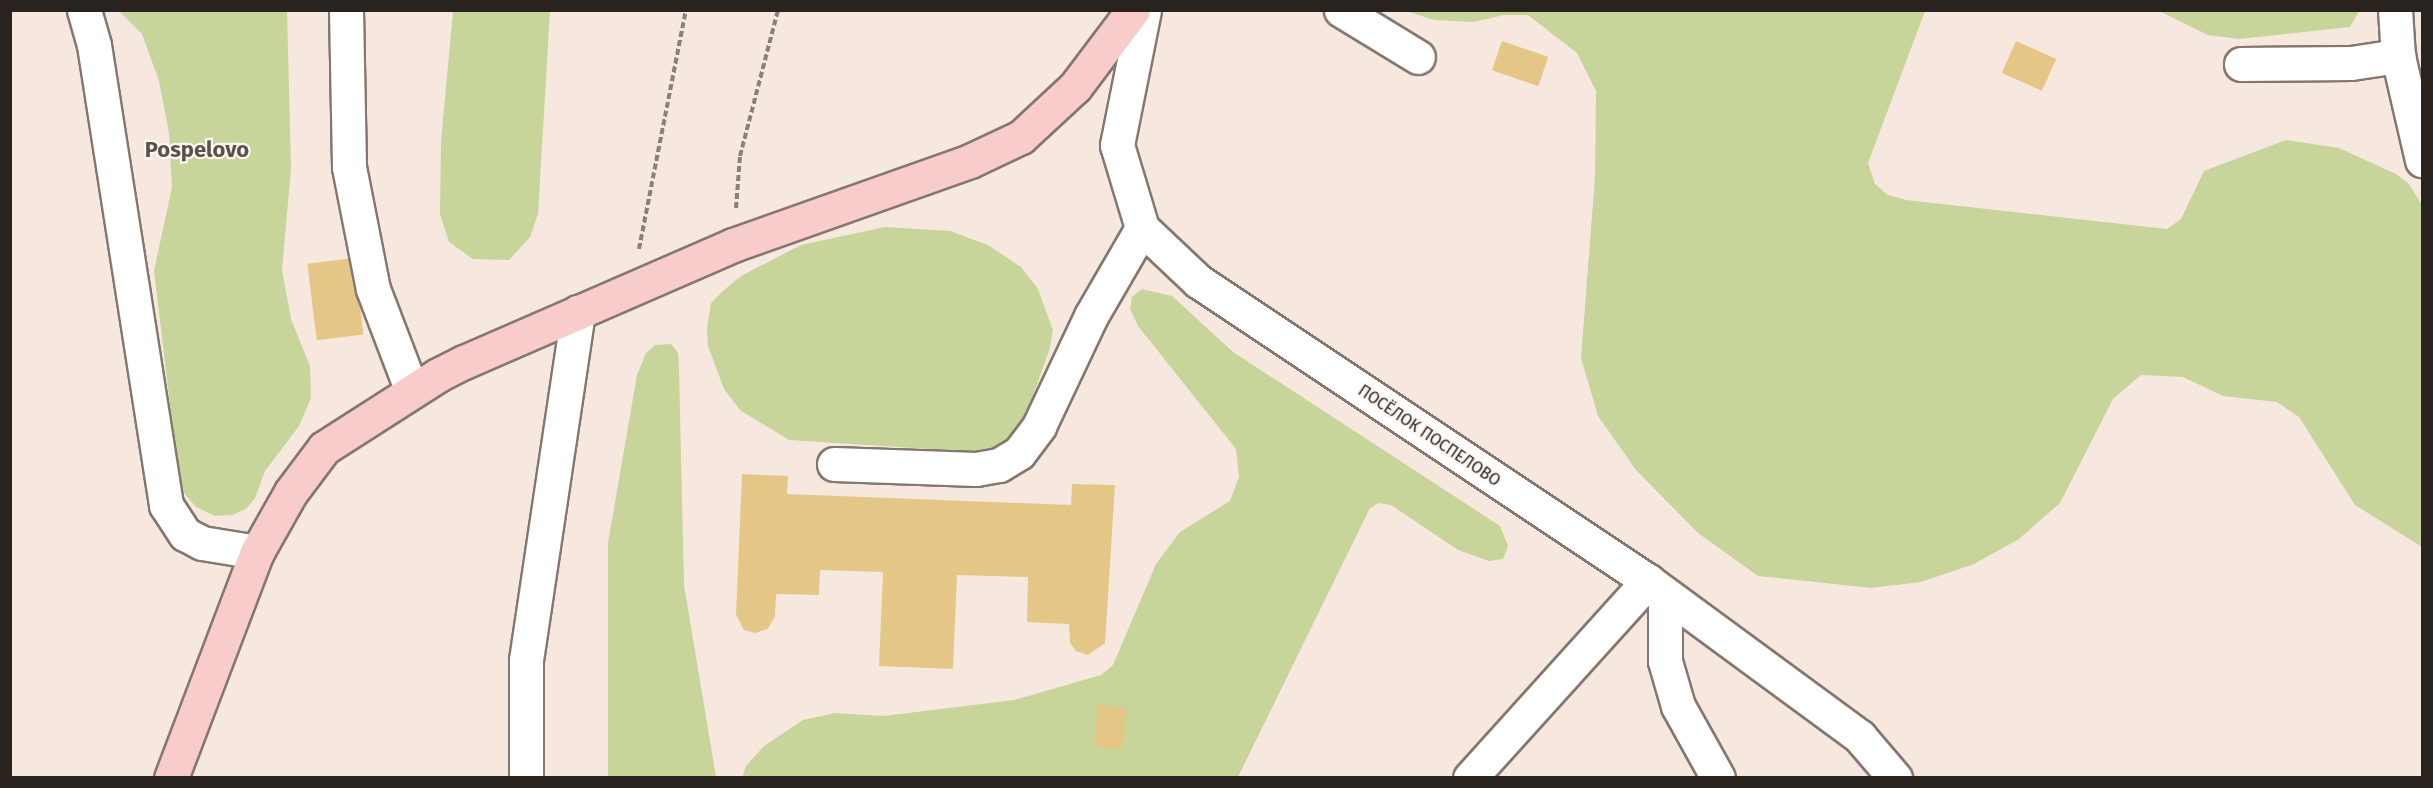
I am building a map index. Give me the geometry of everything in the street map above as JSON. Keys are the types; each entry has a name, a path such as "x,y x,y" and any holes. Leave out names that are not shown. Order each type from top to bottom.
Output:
{"main road":[{"path":"171,777 257,552 291,492 324,448 438,375 578,312 733,244 970,161 1021,137 1075,87 1133,10"}],"lane":[{"path":"84,10 94,45 166,505 185,534 202,543 257,552"},
{"path":"346,10 349,167 373,290 412,391"},
{"name":"ПОСЁЛОК ПОСПЕЛОВО","path":"1144,10 1117,145 1142,228 1198,281 1657,588 1860,737 1895,777"},
{"path":"1341,10 1418,57"},
{"path":"2395,10 2398,56 2422,157"},
{"path":"2241,64 2351,63 2398,56"},
{"path":"834,465 976,469 999,465 1019,453 1039,426 1091,316 1142,228"},
{"path":"526,777 526,660 578,312"},
{"path":"1470,777 1657,588"},
{"path":"1657,588 1665,661 1678,706 1718,777"}],"path":[{"path":"632,288 686,10"},
{"path":"733,244 740,156 778,10"}],"green space":[{"path":"2359,10 2350,27 2239,39 2208,35 2159,11"},
{"path":"119,11 287,11 291,169 282,270 291,319 310,366 311,398 299,426 265,471 255,498 246,509 232,515 215,516 196,507 183,492 178,471 154,271 172,187 169,133 159,81 142,34"},
{"path":"453,11 550,11 538,214 530,237 509,260 473,259 449,242 440,214 441,142"},
{"path":"1406,11 1925,11 1868,163 1875,184 1888,195 1906,200 2167,229 2181,219 2204,171 2286,140 2339,148 2396,174 2409,184 2422,205 2422,547 2355,505 2299,417 2277,402 2223,396 2183,377 2141,375 2113,399 2060,503 2019,539 1974,564 1921,582 1871,588 1758,576 1698,533 1636,470 1598,416 1581,358 1595,177 1596,91 1577,53 1528,15 1504,15 1473,22 1434,20"},
{"path":"885,227 950,231 988,245 1021,267 1038,289 1053,330 1050,348 1025,418 1010,439 994,448 976,452 789,440 740,410 724,389 708,346 707,328 711,303 741,276 801,245"},
{"path":"1142,289 1172,296 1233,352 1500,526 1508,546 1503,559 1489,561 1458,550 1391,505 1379,503 1370,508 1238,777 742,778 746,766 764,746 803,720 835,713 884,716 1014,700 1101,675 1113,665 1156,564 1180,532 1230,501 1239,477 1236,449 1138,326 1130,309 1132,297"},
{"path":"671,344 678,353 679,369 684,585 716,777 608,777 608,543 637,375 646,353 655,345"}],"building":[{"path":"1502,41 1548,57 1538,86 1492,70"},
{"path":"2016,41 2056,59 2042,91 2002,73"},
{"path":"354,258 363,334 317,340 307,264"},
{"path":"742,474 788,476 787,494 1071,505 1072,484 1115,485 1105,643 1088,655 1076,651 1070,643 1069,624 1027,622 1028,577 957,575 953,669 879,666 883,572 820,570 819,595 776,594 775,616 768,629 755,633 744,630 736,615"},
{"path":"1098,705 1127,708 1122,750 1094,747"}],"district":[{"name":"Pospelovo","path":"197,150"}]}
